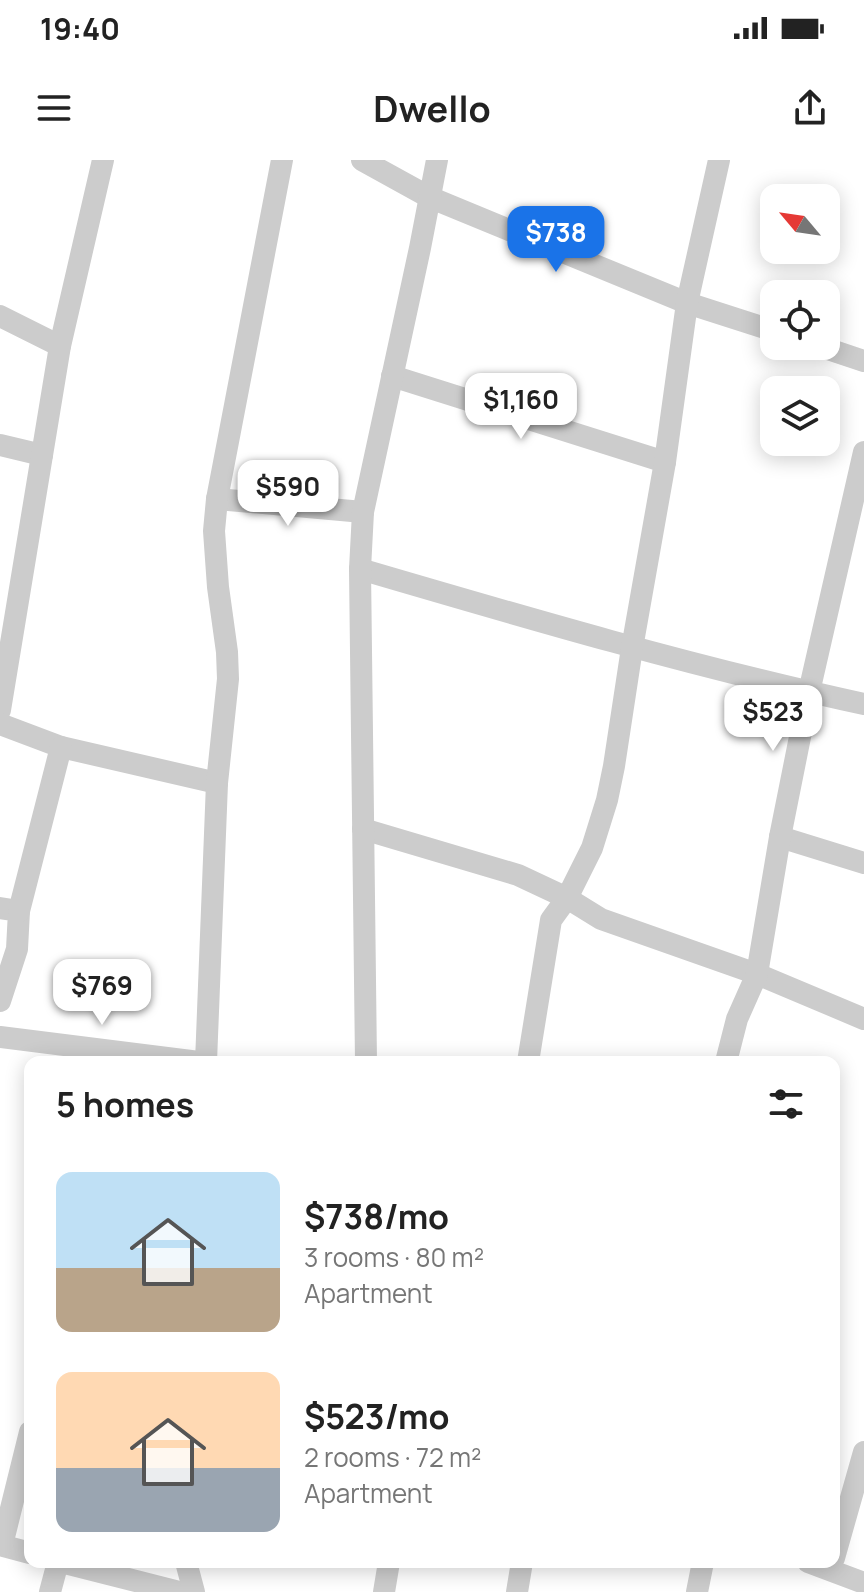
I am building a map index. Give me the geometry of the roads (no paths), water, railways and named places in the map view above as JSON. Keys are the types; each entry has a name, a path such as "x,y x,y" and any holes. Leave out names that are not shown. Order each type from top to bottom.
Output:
{"street":[{"path":"0,710 60,346 103,160"},
{"path":"206,1056 217,783 228,679 214,531 217,499 282,160"},
{"path":"362,160 429,197 687,303 760,326"},
{"path":"366,1056 360,569 363,512 437,160"},
{"path":"529,1056 551,920 567,898 592,848 607,800 665,462 687,303 719,160"},
{"path":"0,316 60,346"},
{"path":"840,353 864,361"},
{"path":"392,376 665,462"},
{"path":"0,445 42,455"},
{"path":"728,1056 737,1019 757,974 809,692 864,452"},
{"path":"217,499 363,512"},
{"path":"360,569 632,648 864,704"},
{"path":"0,724 61,747 217,783"},
{"path":"0,1001 17,949 10,909 61,747"},
{"path":"363,829 518,875 567,898 601,919 757,974 864,1019"},
{"path":"780,837 864,863"},
{"path":"0,1037 151,1056"},
{"path":"840,1535 864,1452"},
{"path":"24,1455 1,1545 24,1551"},
{"path":"50,1592 58,1568"},
{"path":"84,1568 179,1592"},
{"path":"188,1568 194,1592"},
{"path":"384,1592 388,1568"},
{"path":"517,1592 521,1568"},
{"path":"697,1592 702,1568"},
{"path":"838,1568 857,1585"}]}
